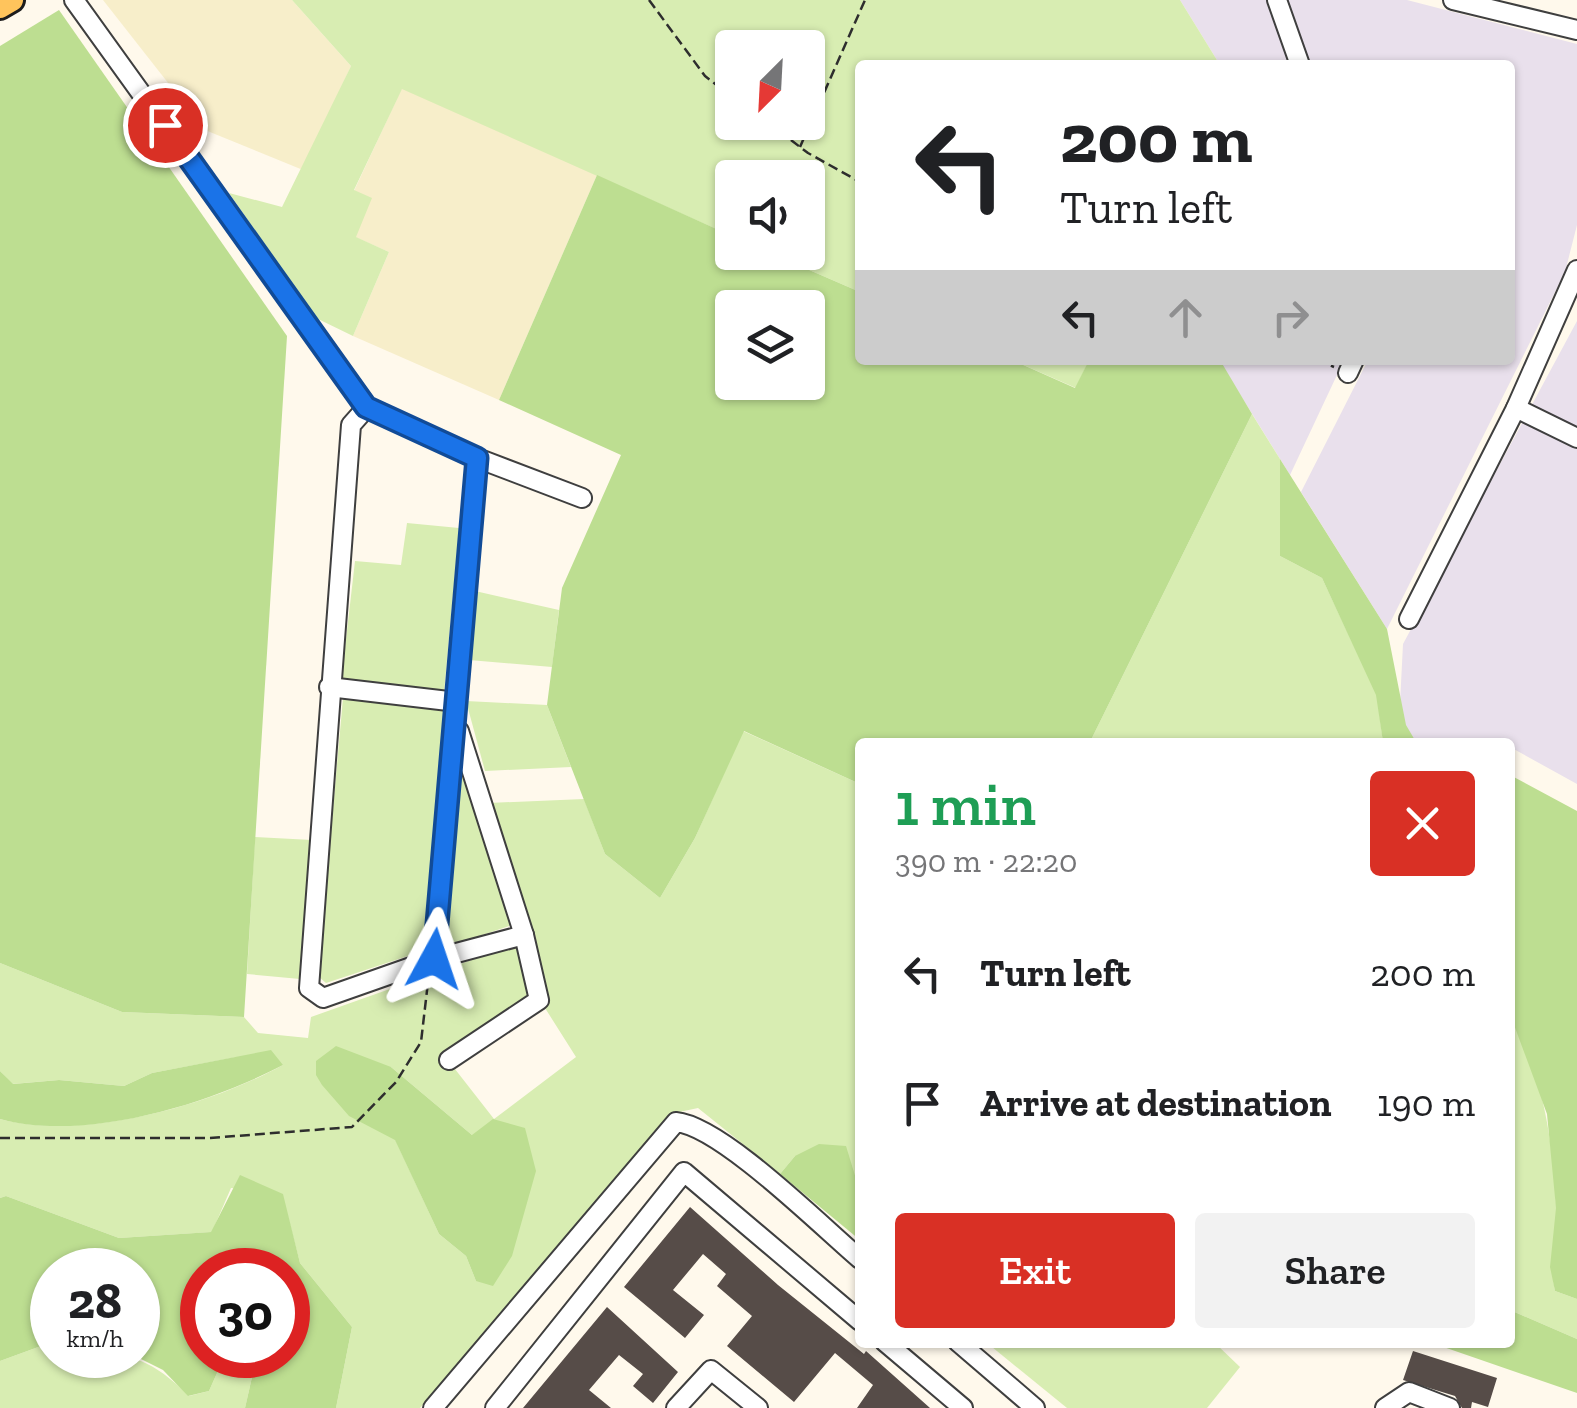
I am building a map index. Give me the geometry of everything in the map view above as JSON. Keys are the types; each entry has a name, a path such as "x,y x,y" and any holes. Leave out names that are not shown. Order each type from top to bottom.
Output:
{"main road":[{"path":"0,7 12,0"}],"street":[{"path":"74,0 366,407 477,458 582,498"},
{"path":"1277,0 1298,60"},
{"path":"1454,0 1577,30"},
{"path":"1409,618 1516,408 1577,270"},
{"path":"366,407 351,424 308,988 323,998 434,959 524,935"},
{"path":"1516,408 1577,438"},
{"path":"434,959 477,458"},
{"path":"329,687 457,712"},
{"path":"449,1060 539,1000 538,984 457,712"},
{"path":"433,1408 676,1122 694,1124 726,1146 855,1256"},
{"path":"495,1408 684,1172 855,1317"},
{"path":"893,1348 963,1408"},
{"path":"965,1348 1036,1408"},
{"path":"676,1408 711,1370 758,1408"},
{"path":"1385,1408 1409,1392 1450,1408"}],"path":[{"path":"648,0 705,76 715,83"},
{"path":"800,146 864,0"},
{"path":"792,140 855,179"},
{"path":"0,1138 210,1138 352,1127 396,1082 421,1042 425,992 434,959"}],"shaded area":[{"path":"103,0 292,0 351,66 303,170 205,130"},
{"path":"1180,0 1266,0 1288,60 1217,60"},
{"path":"1287,0 1407,0 1577,44 1577,225 1565,272 1387,629 1301,492 1365,365 1515,365 1515,60 1305,60"},
{"path":"402,88 597,175 499,400 353,336 389,252 355,237 354,191"},
{"path":"1577,321 1577,784 1515,750 1515,738 1408,738 1399,723 1403,644"},
{"path":"1222,365 1342,365 1290,475"}],"green space":[{"path":"292,0 1180,0 1217,60 855,60 855,290 809,270 825,270 825,160 715,160 715,228 402,89 354,190 372,198 356,237 389,252 353,336 316,318 229,193 282,207 351,66"},
{"path":"59,10 287,336 244,1017 122,1012 0,963 0,46"},
{"path":"597,175 715,228 715,270 809,270 855,290 855,365 1023,365 1075,388 1086,365 1223,365 1252,414 1092,738 855,738 855,782 744,731 695,838 660,898 605,854 547,705 562,588 621,455 499,400"},
{"path":"1023,365 1087,365 1076,388"},
{"path":"1252,414 1280,459 1280,556 1322,578 1377,695 1382,738 1092,738"},
{"path":"1280,459 1387,629 1406,725 1414,738 1382,738 1376,695 1322,578 1280,556"},
{"path":"407,523 459,528 444,693 341,683 355,561 401,565"},
{"path":"475,591 559,610 552,667 469,660"},
{"path":"343,698 445,708 426,938 420,952 326,983 318,976"},
{"path":"466,701 547,705 571,767 485,771"},
{"path":"743,731 855,782 855,1189 795,1156 780,1174 698,1108 670,1114 420,1408 336,1408 352,1327 310,1275 310,1248 296,1248 282,1194 231,1188 212,1232 119,1238 6,1196 0,1198 0,1119 69,1126 144,1116 219,1094 283,1065 237,1057 152,1073 124,1086 59,1080 12,1084 0,1071 0,963 122,1012 244,1017 258,1033 308,1038 311,1017 516,944 530,1000 444,1055 494,1119 576,1057 545,1008 546,983 489,803 584,799 605,854 660,898 695,838","holes":["391,1067 472,1135 476,1281 466,1256 439,1234 395,1139"]},
{"path":"459,759 512,925 440,949"},
{"path":"1515,778 1577,811 1577,1299 1555,1291 1550,1267 1556,1208 1547,1114 1515,1028"},
{"path":"255,837 312,840 300,979 247,974"},
{"path":"1515,1024 1544,1106 1556,1204 1553,1280 1555,1291 1577,1299 1577,1339 1515,1312"},
{"path":"336,1046 391,1067 472,1135 493,1119 525,1128 536,1171 512,1256 493,1286 476,1281 466,1256 439,1234 395,1140 349,1116 322,1085 316,1075 316,1061"},
{"path":"271,1050 283,1065 219,1094 144,1116 69,1126 0,1119 0,1071 13,1084 59,1080 124,1086 152,1073"},
{"path":"819,1144 846,1146 855,1176 855,1236 780,1174 795,1156"},
{"path":"240,1175 283,1194 296,1248 180,1248 180,1378 215,1378 209,1391 188,1396 160,1368 160,1248 30,1248 30,1350 0,1361 0,1198 6,1196 119,1238 211,1232"},
{"path":"310,1275 352,1327 336,1408 245,1408 252,1378 310,1378"},
{"path":"1515,1312 1577,1339 1577,1393 1446,1348 1515,1348"},
{"path":"993,1348 1220,1348 1240,1367 1207,1408 1067,1408"},
{"path":"30,1350 30,1378 160,1378 160,1372 189,1396 209,1391 215,1378 252,1378 245,1408 0,1408 0,1361"}],"building":[{"path":"690,1207 778,1285 855,1348 864,1354 866,1351 930,1408 857,1408 873,1385 835,1353 794,1402 727,1346 752,1316 717,1286 726,1274 703,1254 673,1290 704,1315 685,1338 624,1287"},
{"path":"607,1307 678,1372 653,1403 633,1386 643,1374 619,1355 589,1390 611,1408 523,1408"},
{"path":"1413,1351 1497,1378 1488,1407 1472,1402 1471,1408 1462,1408 1455,1396 1403,1380"}],"route":[{"path":"165,125 366,407 477,458 434,959"}]}
